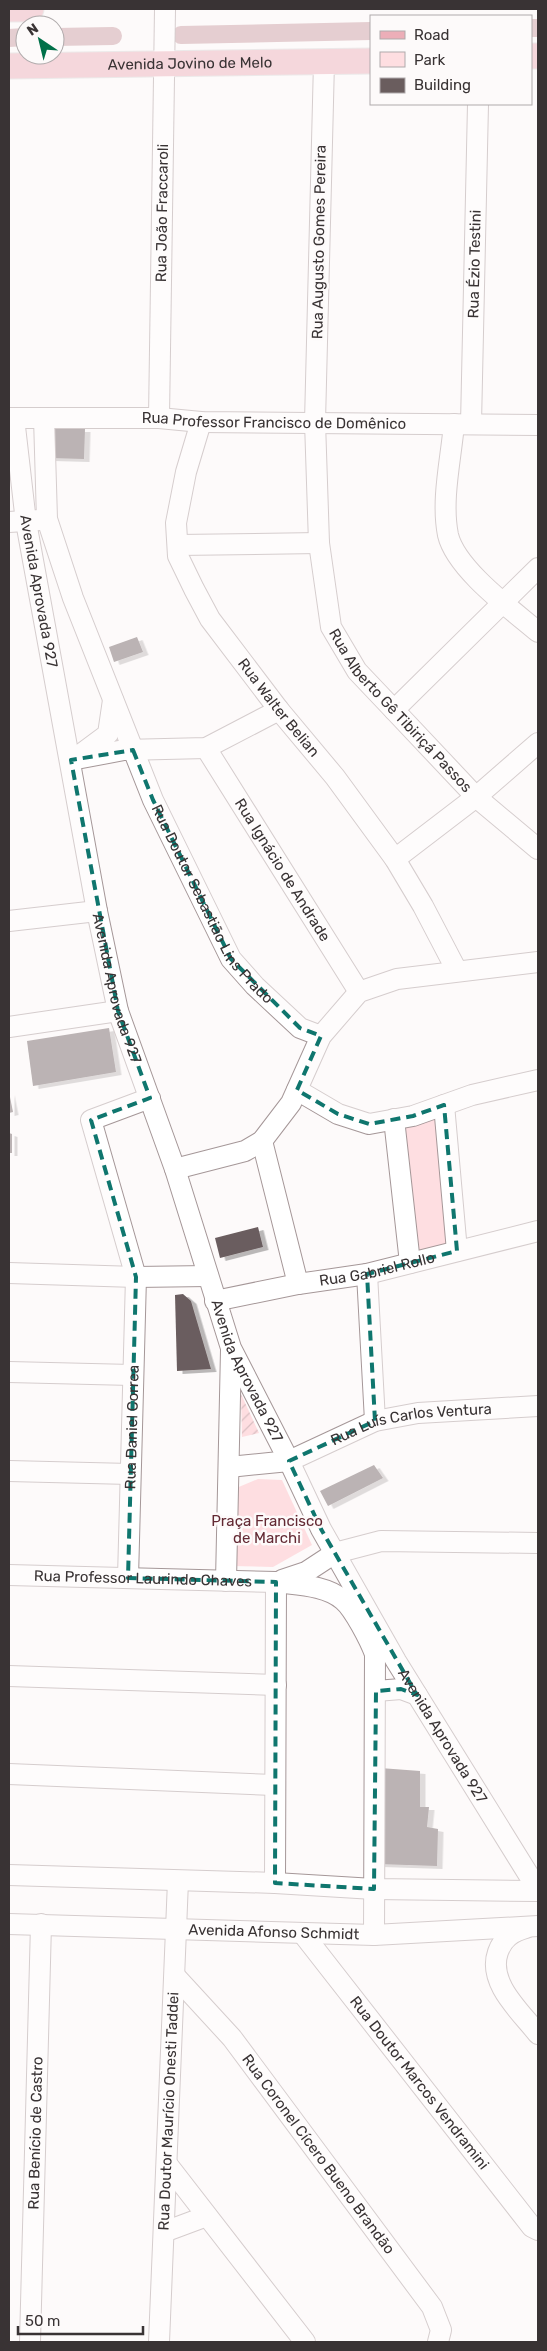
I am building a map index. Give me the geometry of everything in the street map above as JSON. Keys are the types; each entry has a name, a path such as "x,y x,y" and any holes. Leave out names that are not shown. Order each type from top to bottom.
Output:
{"main road":[{"path":"9,9 31,9"},
{"name":"Avenida Jovino de Melo","path":"9,66 370,60"}],"street":[{"name":"Rua João Fraccaroli","path":"159,418 165,9"},
{"name":"Rua Augusto Gomes Pereira","path":"315,422 324,62"},
{"name":"Rua Ézio Testini","path":"478,105 463,424 446,503 448,536 463,565 538,632"},
{"name":"Rua Professor Francisco de Domênico","path":"12,418 159,418 201,422 538,425"},
{"name":"Avenida Aprovada 927","path":"12,418 18,522 72,760 97,911 118,1011 175,1169 231,1348 289,1460 321,1529 417,1695 538,1891"},
{"name":"Rua Doutor Sebastião Lins Prado","path":"44,418 47,519 73,598 153,800 231,959 255,986 300,1028 320,1036"},
{"name":"Rua Walter Belian","path":"201,422 186,472 176,523 178,556 210,619 279,710 335,777 395,858 424,906 457,971"},
{"name":"Rua Alberto Gê Tibiriçá Passos","path":"315,422 319,543 331,627 357,671 476,797 538,849"},
{"path":"18,522 47,519"},
{"path":"178,545 319,543"},
{"path":"394,710 538,568"},
{"path":"72,760 108,734 114,698"},
{"path":"72,760 124,750 206,748 279,710"},
{"path":"395,858 476,797 538,743"},
{"name":"Rua Ignácio de Andrade","path":"206,748 359,992"},
{"path":"9,921 97,911"},
{"path":"175,1169 245,1151 262,1141 291,1103 320,1036 359,992 396,979 538,962"},
{"path":"9,1027 118,1011"},
{"path":"297,1090 338,1114 369,1124 413,1116 472,1094 538,1080"},
{"name":"Rua Daniel Correa","path":"128,1578 136,1277 91,1120 150,1098"},
{"path":"444,1105 457,1251"},
{"path":"394,1119 410,1263"},
{"path":"262,1141 298,1284"},
{"name":"Rua Gabriel Rollo","path":"215,1301 298,1284 367,1274 538,1231"},
{"path":"9,1273 136,1277 208,1276"},
{"path":"367,1274 375,1421"},
{"path":"226,1581 231,1348"},
{"path":"9,1372 132,1375"},
{"name":"Rua Luís Carlos Ventura","path":"289,1460 375,1421 418,1413 538,1406"},
{"path":"229,1467 289,1460"},
{"path":"9,1471 130,1474"},
{"path":"276,1582 306,1572 335,1553 381,1541 538,1543"},
{"name":"Rua Professor Laurindo Chaves","path":"9,1574 276,1582"},
{"path":"276,1582 274,1785 276,1883"},
{"path":"276,1582 308,1586 344,1600 368,1637 375,1654 374,1935"},
{"path":"9,1676 276,1684"},
{"path":"376,1692 402,1689 417,1695"},
{"path":"9,1774 274,1785"},
{"path":"9,1876 276,1883 374,1889 538,1891"},
{"name":"Rua Doutor Maurício Onesti Taddei","path":"159,2342 178,1881"},
{"name":"Avenida Afonso Schmidt","path":"9,1924 374,1935 536,1926"},
{"name":"Rua Benício de Castro","path":"30,2342 41,1924"},
{"path":"536,1926 515,1931 506,1938 495,1962 496,1974 502,1987 538,2034"},
{"name":"Rua Doutor Marcos Vendramini","path":"303,1934 532,2227 538,2230"},
{"name":"Rua Coronel Cícero Bueno Brandão","path":"175,1976 232,2038 432,2307 441,2330 438,2342"},
{"path":"167,2164 305,2342"},
{"path":"164,2232 208,2216"}],"highlighted area":[{"path":"133,750 153,800 231,959 300,1028 321,1036 297,1090 338,1114 369,1124 413,1116 444,1105 457,1251 367,1274 375,1421 289,1461 321,1529 417,1695 401,1689 376,1691 374,1889 275,1883 276,1582 128,1578 136,1277 91,1120 150,1098 118,1011 71,760"}],"green space":[{"path":"444,1105 452,1253 412,1260 398,1122"},
{"path":"241,1394 259,1433 242,1437"},
{"name":"Praça Francisco de Marchi","path":"258,1479 282,1480 312,1545 273,1567 231,1566 234,1489"}],"building":[{"path":"54,429 85,429 84,459 48,458 50,432"},
{"path":"137,637 143,652 114,662 109,647"},
{"path":"109,1028 116,1072 33,1086 27,1041"},
{"path":"9,1092 13,1112 9,1113"},
{"path":"9,1133 12,1134 12,1153 9,1153"},
{"path":"258,1227 263,1247 220,1258 215,1238"},
{"path":"183,1294 191,1301 211,1369 177,1371 175,1295"},
{"path":"374,1465 383,1478 328,1506 320,1491"},
{"path":"380,1768 420,1771 420,1807 429,1807 427,1827 438,1829 437,1866 377,1864"}],"waterway":[{"path":"532,28 538,28"},
{"path":"181,35 370,31"},
{"path":"65,37 113,36"},
{"path":"9,38 15,38"}]}
